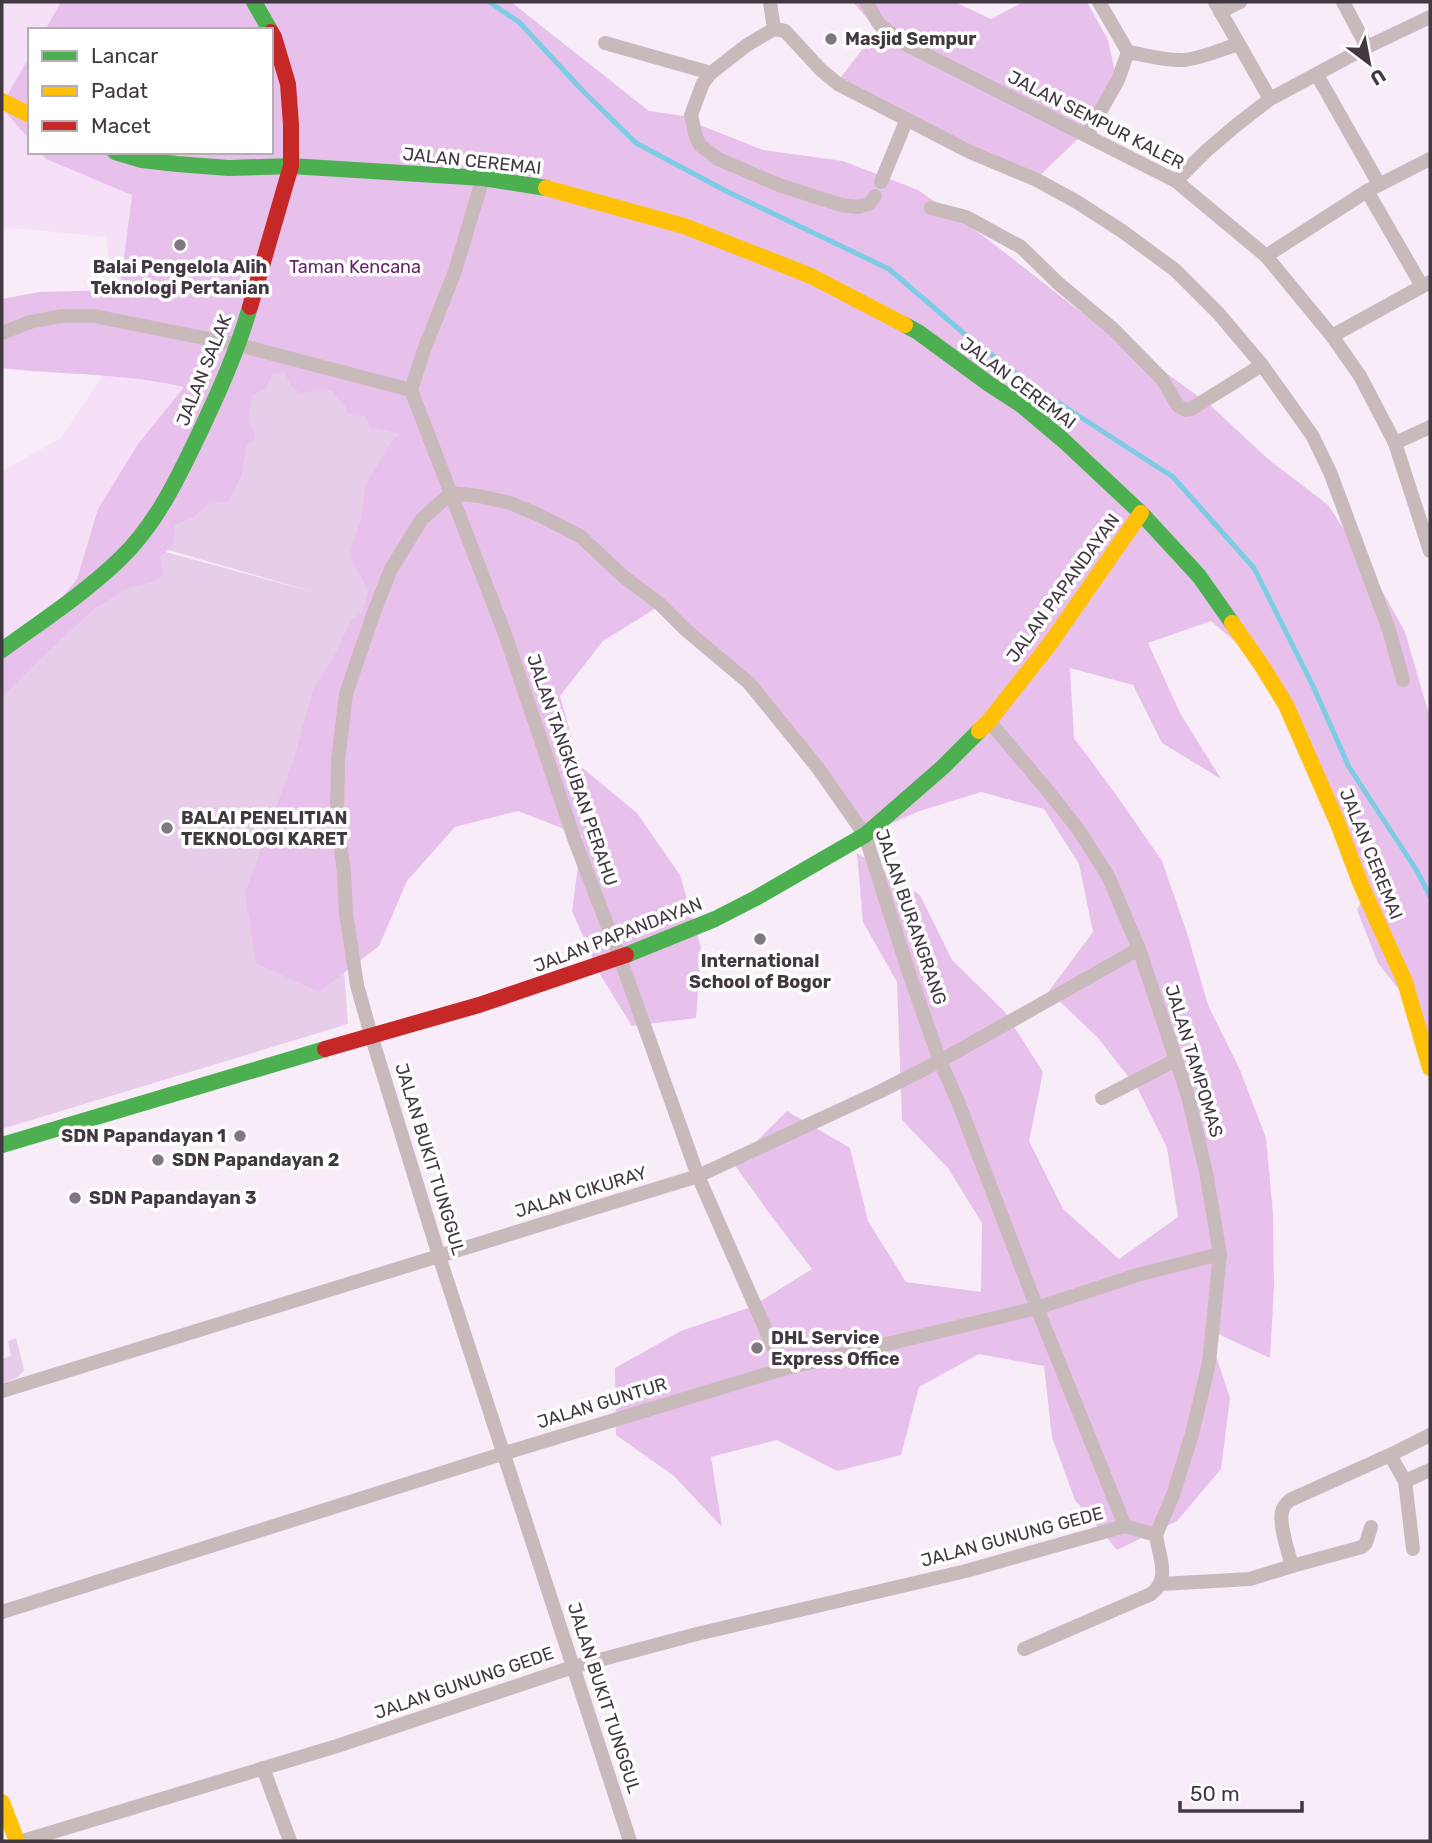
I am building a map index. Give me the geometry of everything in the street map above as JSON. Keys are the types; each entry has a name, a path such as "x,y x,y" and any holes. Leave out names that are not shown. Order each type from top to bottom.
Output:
{"main road":[{"name":"JALAN SALAK","path":"254,2 269,28"},
{"name":"JALAN SALAK","path":"2,650 93,583 123,556 153,520 178,478 215,401 239,345 291,166 288,84 273,35"},
{"path":"2,101 28,114"},
{"name":"JALAN CEREMAI","path":"122,154 142,160 190,165 229,168 291,166 483,178 555,189 684,226 822,281 918,332 1020,404 1141,513 1199,576 1262,666 1286,705 1339,824 1361,886 1405,982 1430,1068"},
{"name":"JALAN PAPANDAYAN","path":"2,1145 479,1005 620,958 715,919 755,898 865,835 943,767 989,721 1049,645 1141,513"},
{"path":"2,1802 17,1841"}],"street":[{"path":"770,2 774,29"},
{"name":"JALAN SEMPUR KALER","path":"866,2 879,24 903,43 1176,181 1266,256 1360,376 1395,443 1430,551"},
{"path":"1099,2 1128,52 1183,60 1238,44"},
{"path":"1240,2 1218,7 1270,99"},
{"path":"1343,2 1367,47"},
{"path":"1176,181 1205,152 1270,99 1430,17"},
{"path":"875,196 865,206 841,205 779,185 718,159 700,145 691,115 703,83 711,73 747,44 774,29 785,31 838,85 970,152 1077,202 1175,270 1219,314 1262,365 1312,435 1330,472 1389,630 1403,681"},
{"path":"605,43 711,73"},
{"path":"1087,135 1114,90 1128,52"},
{"path":"1317,75 1373,188 1426,284 1332,337"},
{"path":"881,182 906,119"},
{"path":"1266,256 1373,188 1430,159"},
{"path":"2,333 30,322 61,316 94,317 239,345 411,390 455,271 483,178"},
{"path":"931,208 966,217 1021,247 1059,284 1114,329 1161,379 1178,406 1183,409 1191,409 1262,365"},
{"name":"JALAN TANGKUBAN PERAHU","path":"411,390 505,634 575,841 698,1176 783,1370"},
{"path":"1395,443 1430,427"},
{"name":"JALAN BURANGRANG","path":"451,493 510,503 540,514 580,536 624,578 661,605 686,630 749,683 818,768 865,835 940,1062 1125,1526"},
{"name":"JALAN BUKIT TUNGGUL","path":"451,493 422,519 391,569 346,694 338,761 337,816 346,913 357,985 439,1256 631,1838"},
{"name":"JALAN TAMPOMAS","path":"989,721 1079,829 1108,876 1139,949 1196,1126 1220,1254 1209,1363 1192,1434 1173,1496 1156,1535"},
{"name":"JALAN CIKURAY","path":"2,1391 698,1176 940,1062 1139,949"},
{"path":"1102,1098 1176,1060"},
{"name":"JALAN GUNTUR","path":"2,1612 505,1453 783,1370 1037,1308 1138,1275 1220,1254"},
{"path":"1292,1566 1281,1518 1282,1510 1290,1500 1430,1435"},
{"path":"1390,1455 1405,1480 1413,1549"},
{"path":"1405,1480 1430,1469"},
{"path":"1024,1649 1151,1594 1161,1584 1163,1577 1156,1535 1125,1526"},
{"name":"JALAN GUNUNG GEDE","path":"23,1841 337,1746 573,1667 697,1634 966,1571 1125,1526"},
{"path":"1161,1584 1250,1579 1362,1547 1371,1527"},
{"path":"262,1768 290,1841"}],"shaded area":[{"path":"2,2 74,2 89,28 28,28 28,154 152,154 284,169 148,517 2,652 2,471 61,438 122,347 106,237 2,227"},
{"name":"BALAI PENELITIAN TEKNOLOGI KARET","path":"250,356 401,397 436,490 341,930 348,1024 2,1129 2,666 151,548 317,593 151,545"},
{"path":"16,1338 24,1370 17,1378 2,1383 2,1359 11,1356 8,1341"}],"green space":[{"name":"Taman Kencana","path":"57,2 511,2 649,111 684,116 692,122 763,150 843,161 918,190 1209,404 1268,459 1328,505 1370,569 1405,632 1430,718 1430,1038 1404,996 1378,963 1357,910 1369,887 1265,667 1211,621 1148,643 1181,715 1221,779 1162,743 1133,685 1070,668 1074,738 1162,861 1208,1005 1240,1070 1266,1138 1273,1214 1274,1287 1270,1358 1207,1329 1230,1398 1221,1469 1177,1521 1117,1550 1075,1500 1052,1437 1044,1366 979,1354 919,1387 901,1455 837,1471 777,1440 711,1457 722,1527 674,1476 616,1435 615,1368 681,1331 751,1307 812,1269 734,1164 787,1111 850,1148 868,1221 906,1282 981,1292 982,1223 948,1168 902,1120 897,982 863,922 857,853 920,895 952,960 1004,1011 1043,1072 1029,1141 1063,1209 1119,1259 1178,1217 1167,1148 1138,1089 1098,1038 1049,991 1093,932 1079,864 1044,809 981,792 917,812 865,835 764,701 661,605 603,641 560,696 579,765 637,813 680,875 701,947 696,1018 632,1026 598,971 572,911 582,836 518,811 455,827 407,881 379,946 319,992 256,963 245,893 294,758 313,690 337,651 351,620 363,612 368,589 349,557 360,522 366,484 392,441 400,434 371,427 365,416 348,413 332,391 300,393 292,387 284,372 272,374 266,389 252,395 248,422 256,438 247,445 241,477 228,502 210,502 194,517 175,525 172,546 160,557 163,575 153,582 128,588 95,608 2,698 2,649 31,636 77,579 98,509 138,444 184,387 116,377 2,368 2,299 39,292 120,290 132,195 46,159 42,154 273,154 273,28 46,28 60,4"},
{"path":"853,2 955,2 991,19 1023,2 1087,2 1108,40 1115,72 1086,131 1033,182 838,81 877,30"},
{"path":"28,59 28,138 2,108"}],"waterway":[{"path":"489,2 519,22 636,143 726,191 889,269 968,337 1040,391 1173,477 1254,568 1313,686 1349,767 1417,871 1430,896"}],"traffic: fast":[{"path":"254,2 269,28"},
{"path":"122,154 142,160 177,164 229,168 291,166 483,178 546,188"},
{"path":"2,650 93,583 121,558 145,531 174,485 220,389 250,307"},
{"path":"905,325 1020,404 1063,440 1141,513 1199,576 1232,623"},
{"path":"626,955 715,919 865,835 943,767 979,731"},
{"path":"2,1145 325,1049"}],"traffic: slow":[{"path":"2,101 28,114"},
{"path":"546,188 684,226 811,276 905,325"},
{"path":"979,731 1049,645 1141,513"},
{"path":"1232,623 1286,705 1338,824 1361,885 1405,982 1430,1068"},
{"path":"2,1802 17,1841"}],"traffic: jam":[{"path":"250,307 291,166 288,84 273,35"},
{"path":"325,1049 479,1005 626,955"}],"place":[{"name":"Masjid Sempur","path":"831,39"},
{"name":"Balai Pengelola Alih Teknologi Pertanian","path":"180,245"},
{"name":"BALAI PENELITIAN TEKNOLOGI KARET","path":"167,828"},
{"name":"International School of Bogor","path":"760,939"},
{"name":"SDN Papandayan 1","path":"240,1136"},
{"name":"SDN Papandayan 2","path":"158,1160"},
{"name":"SDN Papandayan 3","path":"75,1198"},
{"name":"DHL Service Express Office","path":"757,1348"}]}
